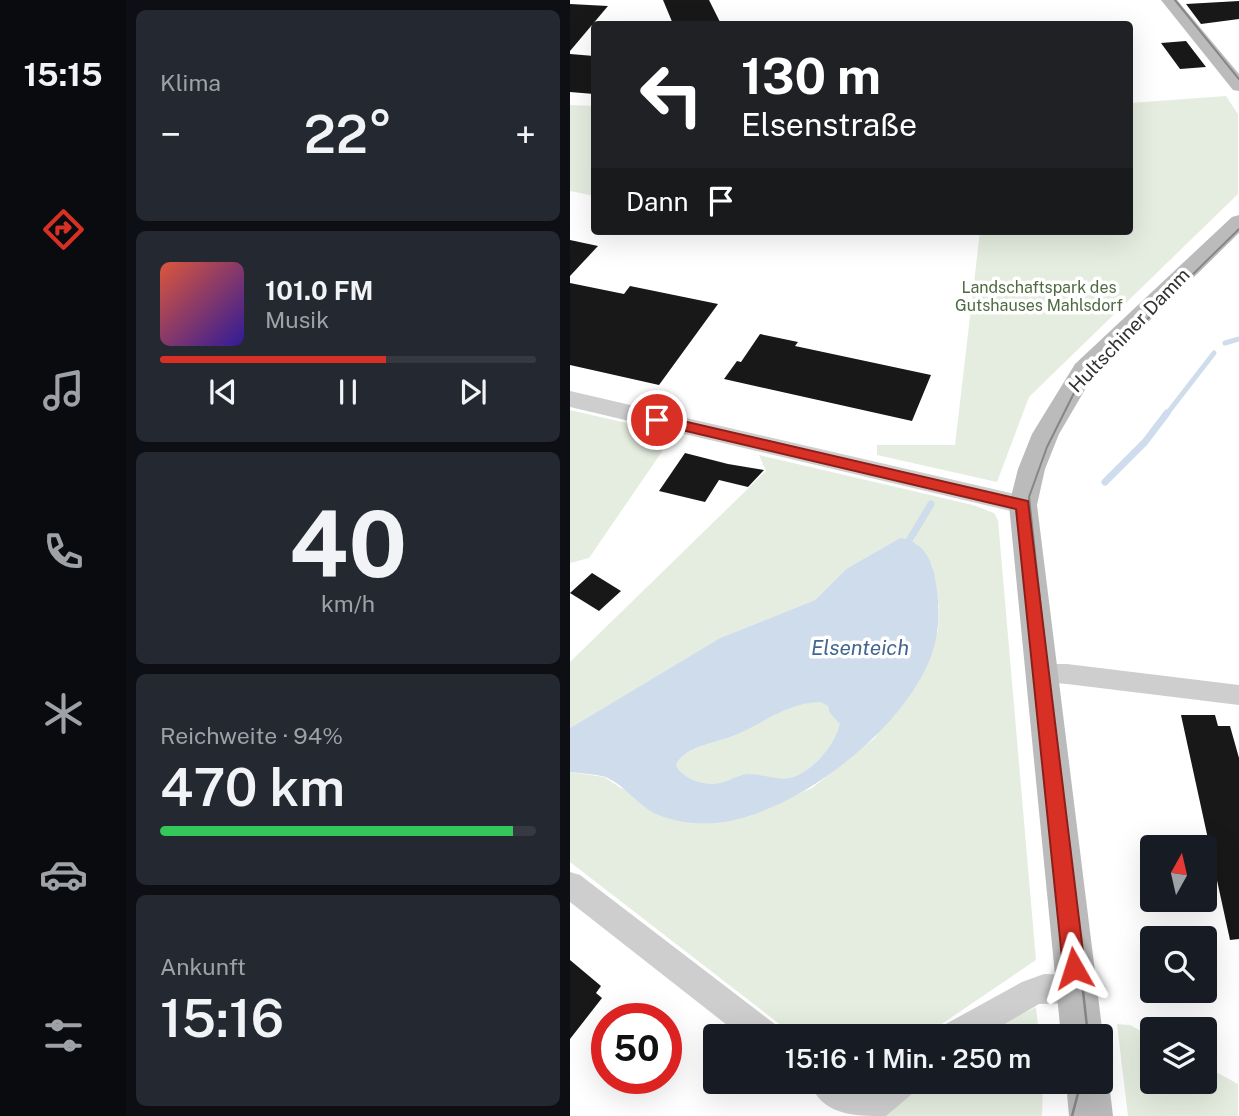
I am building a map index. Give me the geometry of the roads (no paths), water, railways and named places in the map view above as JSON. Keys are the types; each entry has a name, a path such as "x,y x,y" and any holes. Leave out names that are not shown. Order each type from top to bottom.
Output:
{"main road":[{"path":"1169,0 1238,86"},
{"name":"Hultschiner Damm","path":"1080,1024 1023,505 1031,471 1065,395 1084,370 1238,220"},
{"path":"1088,1094 1091,1116"}],"street":[{"path":"570,399 1023,505"},
{"path":"1041,674 1067,674 1238,695"},
{"path":"570,885 750,1024"},
{"path":"976,1024 1032,992 1044,988 1076,989"},
{"path":"839,1094 864,1115 888,1094"}],"water":[{"name":"Elsenteich","path":"900,538 907,539 923,550 932,566 938,610 934,647 922,677 902,706 876,735 847,761 781,803 747,816 716,823 691,823 664,817 649,810 609,778 570,772 570,728 720,638 815,600 846,569","holes":["820,702 828,706 829,712 840,724 837,732 817,761 796,776 778,778 745,774 710,784 684,775 676,765 686,753 733,736 785,710 808,703"]}],"waterway":[{"path":"1225,343 1239,339"},
{"path":"1166,415 1214,353"},
{"path":"1105,482 1145,442 1167,413"},
{"path":"910,539 931,504"}],"tram line":[{"path":"1175,0 1239,79"},
{"path":"1053,720 1029,497 1047,447 1076,389 1239,229"},
{"path":"1053,718 1087,1024"},
{"path":"1072,1116 1078,1094"}],"park label":[{"name":"Landschaftspark des Gutshauses Mahlsdorf","path":"1039,296"}]}
